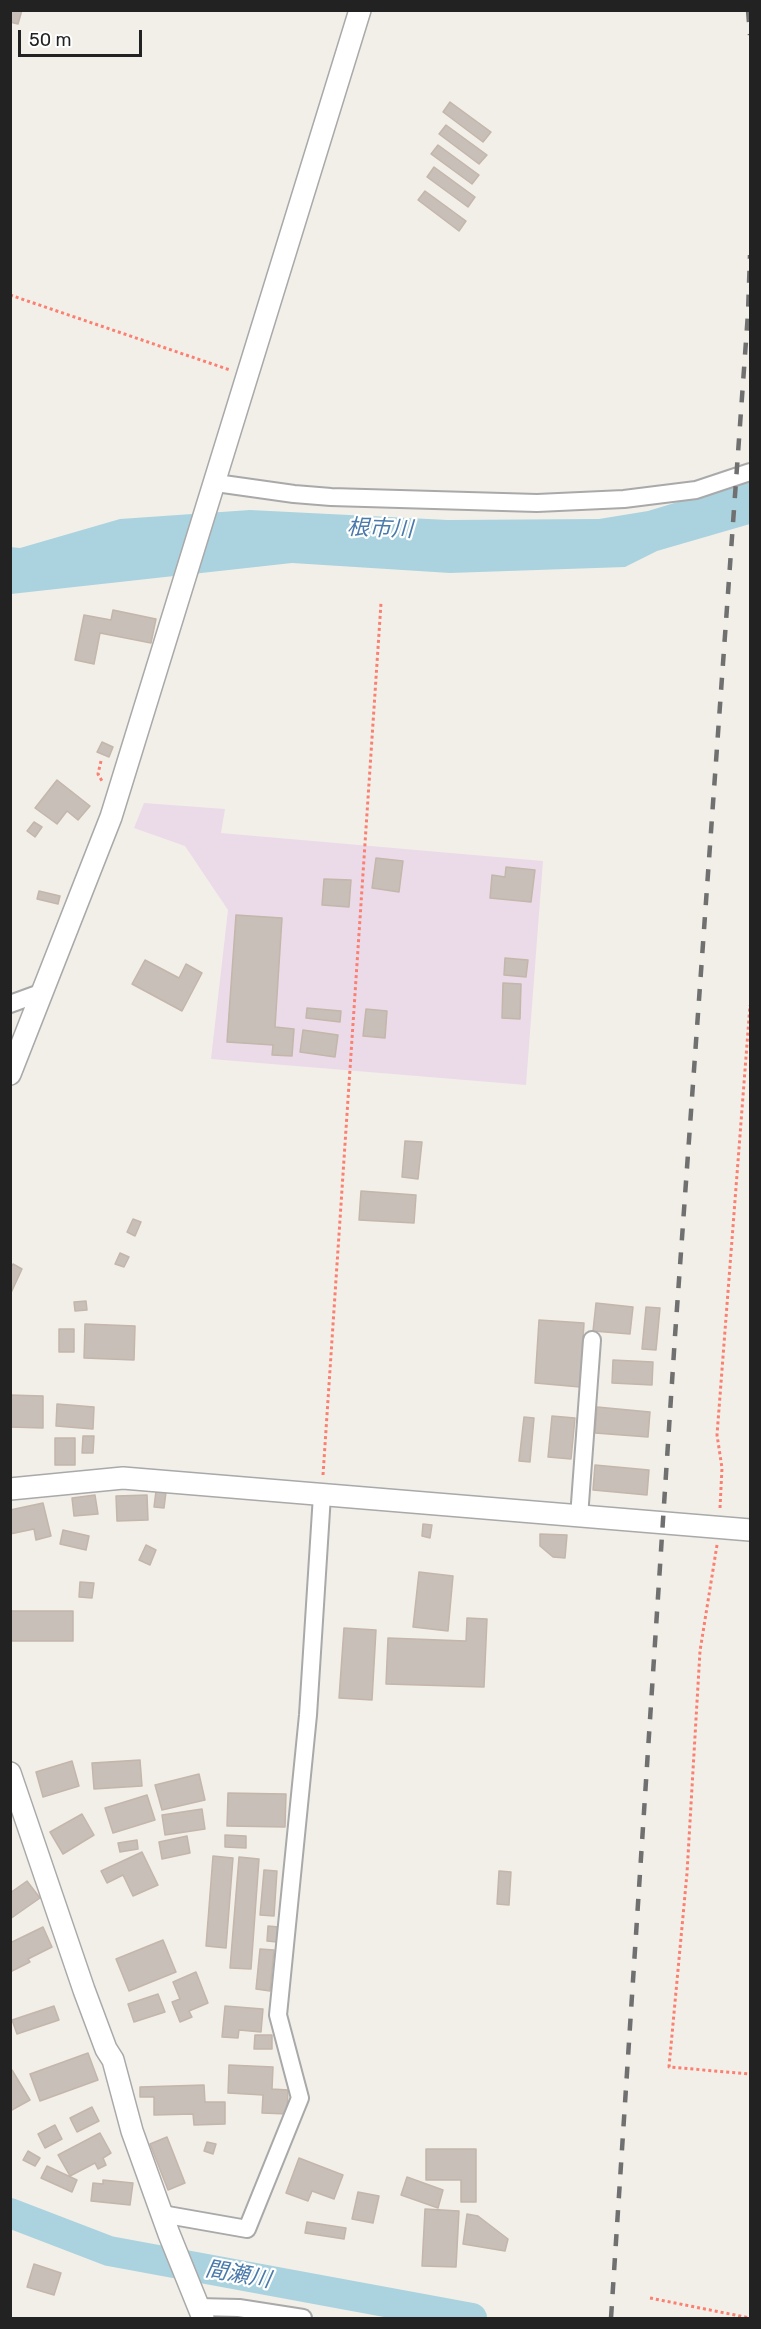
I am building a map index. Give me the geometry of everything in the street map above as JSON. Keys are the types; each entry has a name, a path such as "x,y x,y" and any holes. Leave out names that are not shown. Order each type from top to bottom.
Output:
{"street":[{"path":"10,1074 111,817 184,588 246,376 360,10"},
{"path":"213,491 537,503 624,499 696,490 750,472"},
{"path":"10,1004 44,992"},
{"path":"579,1516 592,1340"},
{"path":"10,1489 123,1478 750,1530"},
{"path":"162,2214 247,2229 300,2098 278,2015 308,1715 322,1495"},
{"path":"10,1773 84,1990 106,2049 113,2060 132,2131 198,2308 239,2308 303,2319"}],"path":[{"path":"10,295 246,376"},
{"path":"322,1495 381,603"},
{"path":"750,1005 717,1435 722,1468 718,1527 700,1651 687,1873 669,2067 750,2074"},
{"path":"650,2298 750,2318"}],"shaded area":[{"path":"144,803 225,809 221,833 543,861 526,1085 211,1059 228,910 185,846 134,828"}],"water":[{"name":"根市川","path":"750,480 750,524 657,551 625,567 450,573 292,563 11,594 10,547 20,548 120,519 250,510 448,520 599,519 648,511"}],"building":[{"path":"10,10 22,10 18,24 10,22"},
{"path":"450,102 491,132 483,142 443,112"},
{"path":"446,125 487,155 479,164 439,134"},
{"path":"438,145 479,175 472,184 431,154"},
{"path":"434,167 475,197 468,207 427,177"},
{"path":"425,191 466,221 459,231 418,200"},
{"path":"113,610 156,619 151,643 100,633 94,664 75,660 84,615 111,620"},
{"path":"102,742 113,747 109,757 97,752"},
{"path":"57,780 90,806 78,820 67,811 57,824 35,808"},
{"path":"34,822 42,827 35,837 27,831"},
{"path":"376,858 403,861 399,892 372,888"},
{"path":"506,867 535,870 531,902 490,898 492,875 505,877"},
{"path":"324,879 351,880 349,907 322,905"},
{"path":"39,891 60,896 58,904 37,899"},
{"path":"236,915 282,918 275,1027 294,1029 292,1056 272,1055 273,1045 227,1042"},
{"path":"505,958 528,960 526,977 504,975"},
{"path":"145,960 179,978 186,964 202,973 182,1011 132,984"},
{"path":"503,983 521,984 520,1019 502,1018"},
{"path":"307,1008 341,1011 340,1022 306,1018"},
{"path":"366,1009 387,1011 385,1038 363,1036"},
{"path":"303,1030 338,1035 335,1057 300,1052"},
{"path":"405,1141 422,1142 418,1179 402,1177"},
{"path":"361,1191 416,1195 414,1223 359,1220"},
{"path":"133,1219 141,1222 135,1236 127,1232"},
{"path":"120,1253 129,1257 124,1267 115,1264"},
{"path":"13,1264 22,1269 10,1295 10,1269"},
{"path":"86,1301 87,1310 75,1311 74,1302"},
{"path":"596,1303 633,1307 630,1334 593,1331"},
{"path":"646,1307 660,1308 656,1350 642,1349"},
{"path":"539,1320 584,1323 580,1387 535,1383"},
{"path":"85,1324 135,1326 134,1360 84,1358"},
{"path":"59,1329 74,1329 74,1352 59,1352"},
{"path":"613,1360 653,1362 652,1385 612,1383"},
{"path":"10,1395 43,1396 43,1428 10,1427"},
{"path":"57,1404 94,1407 93,1429 56,1426"},
{"path":"597,1407 650,1412 648,1437 595,1433"},
{"path":"552,1416 575,1418 571,1459 548,1457"},
{"path":"524,1417 534,1418 530,1462 519,1461"},
{"path":"83,1436 94,1436 93,1453 82,1453"},
{"path":"55,1438 75,1438 75,1465 55,1465"},
{"path":"595,1465 649,1470 647,1495 593,1490"},
{"path":"156,1491 166,1492 164,1508 154,1507"},
{"path":"95,1495 98,1514 74,1516 72,1498"},
{"path":"147,1495 148,1520 117,1521 116,1496"},
{"path":"43,1503 51,1536 36,1540 34,1529 10,1534 10,1510"},
{"path":"423,1524 432,1525 430,1538 422,1536"},
{"path":"63,1530 89,1536 86,1550 60,1544"},
{"path":"540,1534 567,1535 565,1558 553,1557 540,1546"},
{"path":"146,1545 156,1550 150,1565 139,1560"},
{"path":"419,1572 453,1576 448,1631 413,1627"},
{"path":"80,1582 94,1583 92,1598 79,1597"},
{"path":"10,1611 73,1611 73,1641 10,1641"},
{"path":"467,1618 487,1619 484,1687 386,1684 388,1638 466,1641"},
{"path":"344,1628 376,1630 372,1700 339,1698"},
{"path":"140,1760 142,1786 94,1789 92,1763"},
{"path":"72,1761 79,1786 43,1797 36,1772"},
{"path":"199,1774 205,1800 162,1810 155,1785"},
{"path":"228,1793 286,1794 285,1827 227,1826"},
{"path":"147,1795 155,1820 113,1833 105,1808"},
{"path":"202,1809 205,1829 165,1835 162,1815"},
{"path":"82,1814 94,1835 63,1854 50,1832"},
{"path":"225,1835 246,1836 246,1848 225,1847"},
{"path":"187,1836 190,1853 162,1859 159,1842"},
{"path":"137,1840 138,1849 120,1852 118,1843"},
{"path":"142,1852 158,1885 133,1896 123,1875 107,1883 101,1871"},
{"path":"213,1856 233,1858 226,1948 206,1946"},
{"path":"239,1857 259,1859 251,1969 230,1968"},
{"path":"264,1870 277,1871 274,1916 260,1915"},
{"path":"499,1871 511,1872 509,1905 497,1904"},
{"path":"27,1881 40,1898 10,1919 10,1893"},
{"path":"268,1926 279,1927 277,1942 267,1941"},
{"path":"43,1927 52,1947 28,1959 30,1962 10,1972 10,1943"},
{"path":"163,1940 176,1972 129,1991 116,1959"},
{"path":"260,1949 274,1950 270,1991 256,1989"},
{"path":"196,1972 208,2003 189,2011 192,2017 180,2022 172,2002 180,1999 173,1982"},
{"path":"158,1994 165,2012 134,2022 128,2004"},
{"path":"54,2006 59,2020 17,2034 12,2020"},
{"path":"225,2006 263,2009 261,2032 239,2030 238,2038 222,2037"},
{"path":"255,2035 272,2035 272,2049 254,2049"},
{"path":"88,2053 98,2080 40,2101 30,2074"},
{"path":"229,2065 273,2067 272,2089 288,2090 287,2114 262,2113 263,2095 228,2093"},
{"path":"12,2070 30,2100 10,2111 10,2071"},
{"path":"204,2085 205,2102 225,2102 225,2124 194,2125 193,2114 154,2115 154,2097 140,2097 140,2087"},
{"path":"92,2107 99,2121 77,2132 70,2118"},
{"path":"55,2125 62,2139 45,2148 38,2134"},
{"path":"100,2133 111,2153 103,2158 106,2165 98,2169 95,2163 70,2176 58,2155"},
{"path":"167,2137 185,2183 168,2190 150,2144"},
{"path":"207,2142 216,2144 213,2154 204,2151"},
{"path":"426,2149 476,2149 476,2202 461,2202 461,2180 426,2180"},
{"path":"28,2151 40,2158 35,2166 23,2160"},
{"path":"299,2158 343,2175 334,2199 312,2191 308,2201 286,2193"},
{"path":"47,2166 77,2180 72,2192 41,2178"},
{"path":"407,2177 443,2190 438,2208 401,2195"},
{"path":"103,2180 133,2183 130,2205 91,2201 93,2183 103,2184"},
{"path":"358,2192 379,2196 373,2223 352,2219"},
{"path":"425,2209 459,2211 456,2267 422,2266"},
{"path":"467,2214 478,2216 508,2239 505,2251 463,2244"},
{"path":"307,2222 346,2228 344,2239 305,2233"},
{"path":"34,2264 61,2273 54,2295 27,2287"}],"waterway":[{"name":"間瀬川","path":"10,2213 109,2251 472,2318"}],"railway":[{"path":"748,10 750,35"},
{"path":"611,2318 675,1336 748,313 750,255"}]}
